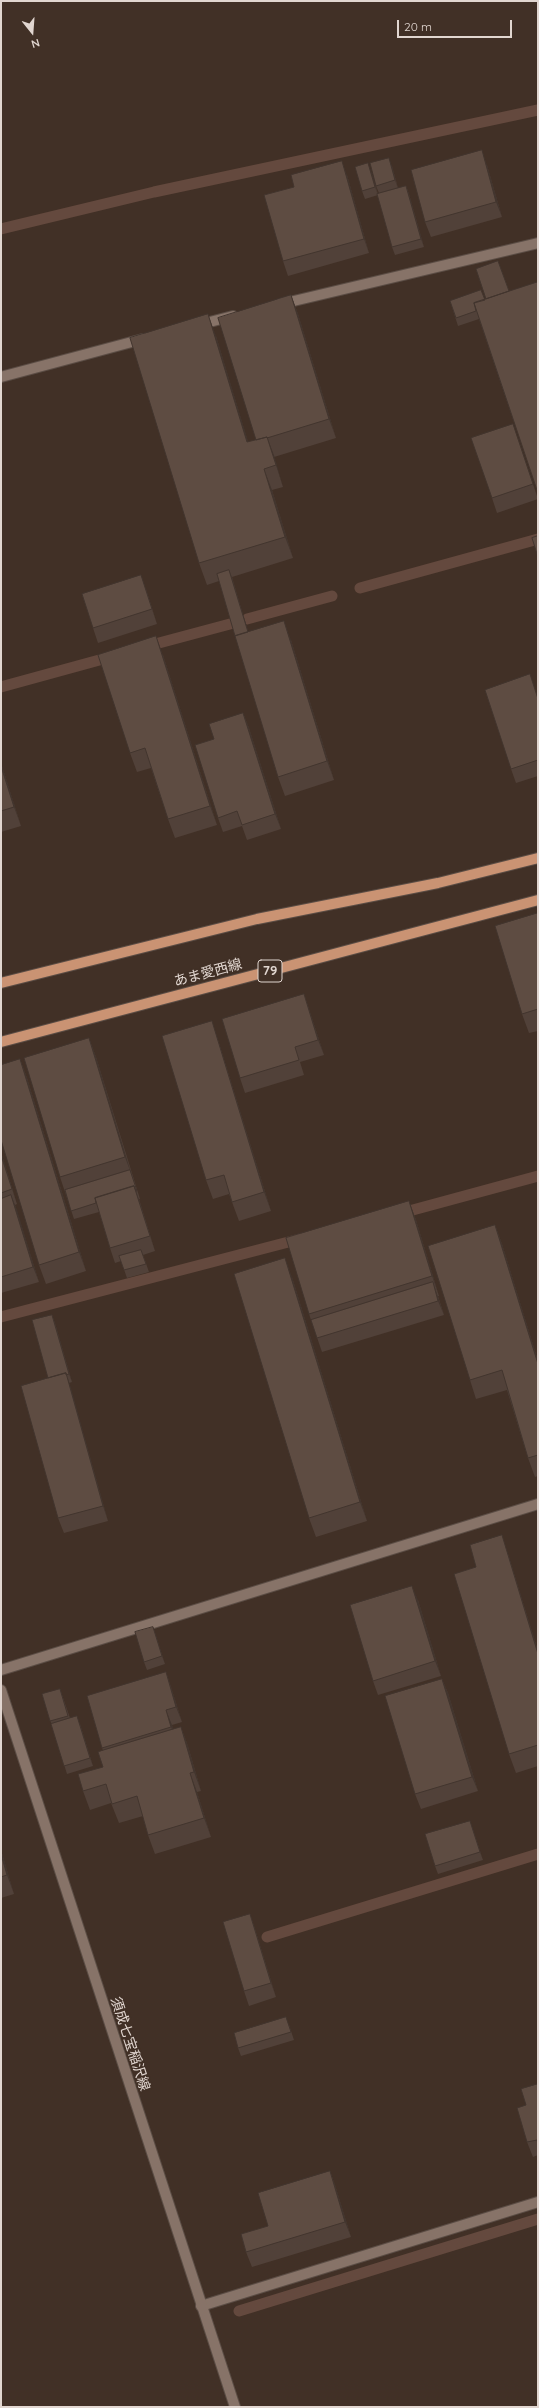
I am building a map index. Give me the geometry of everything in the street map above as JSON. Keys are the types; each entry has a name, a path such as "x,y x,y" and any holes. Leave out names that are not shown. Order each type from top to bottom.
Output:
{"main road":[{"path":"1,983 257,919 438,883 538,858"},
{"name":"あま愛西線","path":"1,1042 538,900"}],"street":[{"path":"273,306 538,243"},
{"path":"188,328 242,314"},
{"path":"1,377 157,336"},
{"path":"1,1670 538,1504"},
{"name":"須成七宝稲沢線","path":"1,1690 235,2407"},
{"path":"201,2306 538,2202"}],"building":[{"path":"482,150 496,202 425,222 411,170"},
{"path":"389,158 395,180 376,186 370,163"},
{"path":"342,161 364,239 283,261 264,195 294,187 291,175"},
{"path":"368,163 375,187 362,191 355,167"},
{"path":"406,186 421,239 392,247 377,194"},
{"path":"498,261 509,291 486,299 476,269"},
{"path":"538,282 538,493 474,303"},
{"path":"481,290 485,300 474,303 476,311 456,318 450,301"},
{"path":"291,295 329,419 256,440 218,318"},
{"path":"208,314 247,442 267,437 276,465 264,469 285,537 199,563 130,338"},
{"path":"513,424 533,484 492,498 471,438"},
{"path":"538,536 538,557 532,538"},
{"path":"229,570 248,632 235,636 217,574"},
{"path":"141,575 152,609 93,628 82,594"},
{"path":"284,621 327,761 278,777 235,636"},
{"path":"156,636 210,806 168,819 145,748 130,753 98,655"},
{"path":"530,674 538,699 538,760 511,769 485,690"},
{"path":"243,713 275,814 242,825 237,811 218,818 195,745 214,739 209,724"},
{"path":"1,766 14,807 1,811"},
{"path":"538,913 538,1009 522,1014 495,926"},
{"path":"304,994 318,1040 295,1047 299,1060 240,1078 222,1019"},
{"path":"212,1021 264,1192 232,1202 224,1175 206,1180 162,1036"},
{"path":"89,1038 125,1157 60,1177 24,1058"},
{"path":"20,1059 79,1252 39,1265 1,1140 1,1065"},
{"path":"1,1155 12,1189 1,1193"},
{"path":"130,1170 137,1191 134,1186 95,1198 96,1203 71,1211 65,1190"},
{"path":"134,1186 150,1236 110,1248 95,1198"},
{"path":"11,1195 33,1267 1,1277 1,1199"},
{"path":"409,1201 432,1276 309,1314 286,1238"},
{"path":"495,1225 538,1364 538,1455 528,1458 502,1370 470,1380 428,1246"},
{"path":"141,1250 146,1264 124,1270 119,1256"},
{"path":"285,1258 360,1502 309,1518 234,1274"},
{"path":"433,1282 438,1301 317,1338 311,1320"},
{"path":"52,1315 69,1374 66,1375 66,1373 48,1378 32,1320"},
{"path":"66,1373 103,1506 58,1518 21,1386"},
{"path":"502,1535 538,1654 538,1745 509,1754 454,1574 476,1567 470,1545"},
{"path":"412,1586 435,1661 373,1681 350,1605"},
{"path":"153,1627 162,1656 144,1662 135,1632"},
{"path":"166,1672 176,1707 166,1710 171,1727 102,1748 87,1696"},
{"path":"442,1679 472,1777 415,1794 385,1696"},
{"path":"60,1689 68,1716 50,1721 42,1694"},
{"path":"77,1716 90,1758 64,1766 51,1724"},
{"path":"181,1727 194,1772 190,1773 204,1818 148,1835 137,1796 112,1804 106,1784 83,1791 78,1774 103,1767 98,1752"},
{"path":"470,1821 480,1852 435,1866 425,1834"},
{"path":"1,1854 7,1875 1,1877"},
{"path":"250,1914 271,1983 244,1991 223,1922"},
{"path":"286,2017 291,2032 238,2048 234,2033"},
{"path":"538,2084 538,2144 537,2140 527,2142 517,2108 526,2105 521,2089"},
{"path":"330,2171 345,2222 246,2252 241,2234 268,2226 258,2193"}],"waterway":[{"path":"1,229 154,192 538,110"},
{"path":"360,588 538,539"},
{"path":"247,619 332,596"},
{"path":"144,647 230,624"},
{"path":"1,687 114,656"},
{"path":"398,1214 538,1176"},
{"path":"1,1317 300,1239"},
{"path":"267,1937 538,1854"},
{"path":"239,2311 538,2219"}]}
